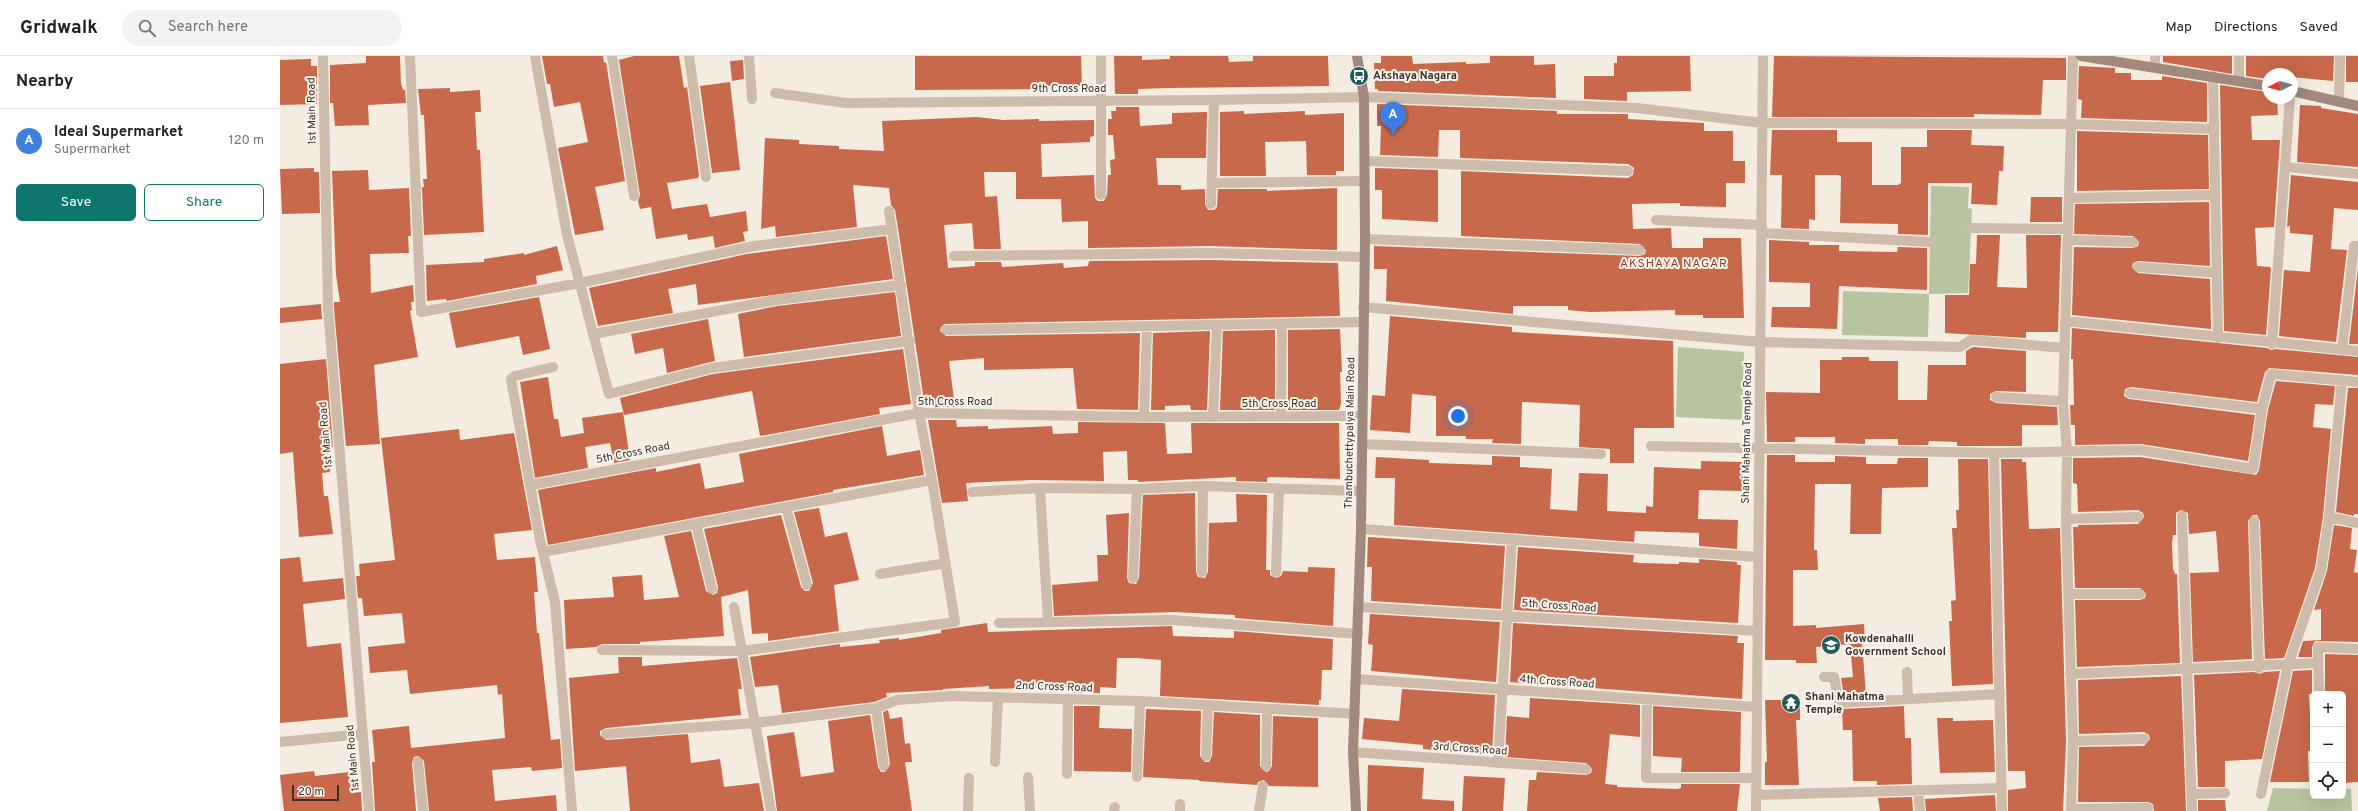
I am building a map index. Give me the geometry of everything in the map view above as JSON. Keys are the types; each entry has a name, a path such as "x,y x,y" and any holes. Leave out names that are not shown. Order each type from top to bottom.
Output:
{"main road":[{"name":"Thambuchettypalya Main Road","path":"1356,811 1353,752 1361,529 1360,491 1365,239 1364,97 1357,56"},
{"path":"2081,56 2262,85"},
{"path":"2298,92 2358,106"}],"street":[{"name":"1st Main Road","path":"323,56 328,308 369,811"},
{"path":"410,56 421,312 580,283 754,246 892,229"},
{"path":"535,56 567,235 609,394 712,368 910,341"},
{"path":"612,56 634,196"},
{"path":"689,56 706,177"},
{"path":"749,56 752,99"},
{"path":"1101,56 1101,195"},
{"name":"Shani Mahatma Temple Road","path":"1756,811 1763,56"},
{"path":"2073,56 2070,124 2069,240 2063,401 2067,452 2066,519 2073,742 2072,810 2148,808"},
{"path":"2155,56 2155,67"},
{"path":"2238,80 2239,56"},
{"path":"2339,101 2340,56"},
{"path":"2213,76 2218,338"},
{"name":"9th Cross Road","path":"775,93 846,103 1214,100 1364,97 1637,108 1762,123 2070,124 2214,128"},
{"path":"1211,204 1214,100"},
{"path":"2272,344 2290,104"},
{"path":"1364,161 1628,171"},
{"path":"2285,167 2358,174"},
{"path":"1212,183 1365,181"},
{"path":"2069,198 2215,195"},
{"path":"602,650 742,651 955,622 932,480 919,413 910,341 889,211"},
{"path":"1656,220 1930,242"},
{"path":"1971,228 2068,229"},
{"path":"1365,239 1640,250"},
{"path":"2069,240 2133,242"},
{"path":"2342,350 2354,246 2358,246"},
{"path":"954,256 1210,253 1364,257"},
{"path":"2138,267 2217,273"},
{"path":"593,334 776,300 901,285"},
{"path":"1363,306 1760,342 1960,347 1971,340 2065,348"},
{"path":"2065,321 2272,344 2358,351"},
{"path":"946,330 1363,322"},
{"path":"1281,416 1282,324"},
{"path":"1213,417 1217,325"},
{"path":"1144,417 1147,326"},
{"path":"553,367 515,376 511,379 555,602 572,811"},
{"path":"1651,446 1994,453 2140,450 2253,469 2262,409 2271,374 2358,382"},
{"path":"2261,794 2288,665 2320,570 2329,517 2342,380"},
{"path":"2130,393 2262,409"},
{"path":"1996,397 2063,401"},
{"name":"5th Cross Road","path":"531,485 919,413 1144,417 1362,416"},
{"path":"1362,444 1601,454"},
{"path":"1994,453 2002,811"},
{"path":"544,552 932,480"},
{"path":"972,492 1040,488 1137,489 1203,486 1360,491"},
{"path":"1202,572 1203,486"},
{"path":"1040,488 1048,622"},
{"path":"1276,572 1279,488"},
{"path":"1133,578 1137,489"},
{"path":"786,507 807,585"},
{"path":"2182,516 2192,811"},
{"path":"2066,519 2138,517"},
{"path":"2329,517 2358,523"},
{"path":"2254,521 2259,668"},
{"path":"696,524 712,589"},
{"path":"1361,529 1758,557"},
{"path":"1498,763 1512,539"},
{"path":"880,574 946,563"},
{"path":"2069,594 2140,594"},
{"path":"734,607 771,811"},
{"name":"5th Cross Road","path":"1358,607 1757,631"},
{"path":"999,623 1172,620 1358,634"},
{"path":"2319,691 2318,647 2358,648"},
{"path":"2070,674 2187,669 2259,668 2318,663"},
{"path":"1908,672 1908,699"},
{"path":"1824,677 1834,677 1839,703 2000,694"},
{"name":"4th Cross Road","path":"1356,679 1647,701 1756,707"},
{"name":"2nd Cross Road","path":"606,734 755,723 876,708 897,700 953,696 1140,701 1267,710 1355,714"},
{"path":"995,762 998,697"},
{"path":"1067,774 1068,699"},
{"path":"1137,777 1140,701"},
{"path":"1647,701 1646,778 1756,778"},
{"path":"1206,756 1208,705"},
{"path":"876,708 884,766"},
{"path":"1266,766 1267,710"},
{"path":"280,742 363,734"},
{"path":"2073,742 2144,739"},
{"name":"3rd Cross Road","path":"1353,752 1586,769"},
{"path":"418,762 423,811"},
{"path":"968,811 969,778"},
{"path":"1028,778 1030,811"},
{"path":"1260,811 1263,786"},
{"path":"1756,795 2002,788"},
{"path":"1918,790 1920,811"},
{"path":"2192,794 2225,793"}],"green space":[{"path":"1931,186 1969,187 1968,208 1972,209 1968,293 1929,294"},
{"path":"1843,291 1929,294 1928,337 1842,335"},
{"path":"1678,347 1744,352 1742,420 1676,417"},
{"path":"2273,788 2310,789 2310,799 2346,799 2346,789 2351,789 2352,811 2267,811"}],"building":[{"path":"366,56 400,56 401,84 403,90 405,90 406,103 368,105 369,125 335,126 333,103 330,103 330,65 366,63"},
{"path":"542,56 603,56 604,63 606,62 625,181 595,187 604,230 575,235 558,148 588,142 580,102 554,107 550,84 547,84"},
{"path":"634,56 679,56 684,88 687,87 699,175 698,178 667,183 672,209 707,204 710,217 746,211 748,231 743,232 745,241 715,248 713,236 688,240 687,234 656,239 651,207 640,209 638,201 640,195 619,60"},
{"path":"915,56 1081,56 1082,86 1042,86 1042,89 915,90"},
{"path":"1114,56 1142,56 1142,60 1170,59 1170,56 1228,56 1229,62 1253,61 1253,56 1328,56 1329,86 1138,89 1138,94 1115,94"},
{"path":"1381,56 1412,56 1413,64 1466,62 1466,64 1490,63 1490,56 1534,56 1534,65 1555,64 1556,98 1378,91 1378,89 1375,89 1374,63 1381,63"},
{"path":"1617,56 1690,56 1691,91 1627,92 1627,101 1584,99 1584,76 1614,76 1614,63 1617,63"},
{"path":"1774,56 2066,58 2066,80 2043,80 2041,115 1974,114 1974,117 1772,117"},
{"path":"2163,56 2232,56 2232,74 2163,62"},
{"path":"2246,56 2334,56 2333,81 2298,78 2298,68 2262,68 2262,78 2246,76"},
{"path":"2346,56 2358,56 2358,82 2346,82"},
{"path":"311,59 311,66 317,66 317,104 280,105 280,60"},
{"path":"743,60 744,79 732,81 730,61"},
{"path":"2079,66 2115,68 2115,73 2131,73 2131,80 2162,80 2162,76 2207,83 2207,122 2081,118 2082,100 2078,99"},
{"path":"730,82 740,170 712,173 700,86"},
{"path":"2220,85 2262,91 2262,104 2277,104 2278,115 2251,116 2252,140 2280,140 2274,227 2255,228 2257,266 2270,267 2271,269 2266,335 2224,331"},
{"path":"450,88 450,92 480,90 481,112 475,112 477,150 480,150 484,232 424,235 422,187 424,187 423,179 427,179 424,115 421,115 418,89"},
{"path":"1377,104 1557,111 1557,114 1628,114 1628,119 1704,123 1704,131 1733,131 1733,161 1745,161 1745,183 1726,183 1726,207 1680,206 1680,203 1632,204 1633,229 1671,228 1672,248 1703,248 1703,238 1741,238 1744,318 1703,318 1703,315 1675,315 1675,310 1590,312 1568,310 1568,306 1513,306 1513,314 1386,301 1387,269 1374,269 1374,246 1640,256 1645,254 1646,250 1640,244 1461,236 1461,171 1628,178 1633,175 1634,168 1628,164 1460,158 1460,130 1439,130 1438,157 1380,155 1381,126 1377,126"},
{"path":"2300,105 2321,106 2321,108 2358,114 2358,167 2297,162"},
{"path":"1116,107 1139,107 1140,126 1172,124 1172,113 1207,112 1206,158 1156,158 1158,185 1181,185 1181,190 1205,189 1205,204 1208,210 1214,210 1217,207 1218,189 1267,189 1267,191 1337,188 1337,250 1210,246 1088,248 1088,221 1062,222 1061,199 1016,199 1016,172 984,172 985,197 997,196 1001,249 974,249 972,223 944,225 948,268 975,266 975,262 1001,262 1002,267 1063,263 1064,268 1088,266 1089,261 1210,260 1338,263 1340,316 945,324 941,327 940,331 946,336 1140,333 1138,410 1077,409 1073,368 984,370 984,358 949,361 955,407 925,407 898,228 895,210 891,205 889,188 853,185 857,227 776,237 775,226 761,229 765,138 799,140 799,144 839,146 839,149 884,151 882,121 977,117 1003,120 1039,119 1039,121 1094,120 1094,136 1090,137 1090,142 1041,144 1042,177 1094,175 1095,198 1098,201 1104,201 1107,195 1108,175 1111,175 1110,160 1115,159 1113,135 1108,135 1108,119 1112,119 1111,111 1116,111"},
{"path":"1244,111 1244,114 1305,111 1305,115 1344,113 1344,171 1336,171 1336,175 1307,175 1306,141 1265,142 1266,176 1220,176 1220,112"},
{"path":"1772,130 1837,130 1837,142 1872,142 1872,185 1898,185 1901,183 1901,147 1927,147 1927,130 1972,130 1971,145 2004,146 2003,171 1999,171 1997,205 1971,204 1972,183 1928,183 1928,235 1898,234 1898,224 1840,223 1841,177 1839,175 1815,175 1815,220 1809,219 1809,229 1781,228 1782,175 1770,175"},
{"path":"2077,131 2208,135 2209,189 2077,191"},
{"path":"314,168 314,172 319,172 320,213 282,214 280,169"},
{"path":"1375,168 1438,170 1438,222 1382,219 1382,190 1375,190"},
{"path":"368,170 369,190 409,188 411,236 408,236 409,253 370,254 371,293 413,285 414,302 411,302 412,310 410,311 418,357 374,365 380,444 346,446 334,308 334,302 340,302 336,275 332,171"},
{"path":"2291,175 2358,182 2358,210 2334,208 2331,249 2347,250 2336,342 2279,336 2284,270 2310,272 2313,235 2290,233 2290,226 2287,227"},
{"path":"2031,197 2062,197 2062,222 2030,222"},
{"path":"2209,202 2210,266 2138,261 2133,263 2132,267 2138,273 2210,279 2211,329 2072,315 2074,247 2133,248 2138,246 2139,242 2133,236 2074,234 2075,204"},
{"path":"1977,235 2000,235 1997,287 2027,288 2026,235 2061,235 2058,332 2026,332 2026,338 1945,333 1945,295 1969,295 1970,264 1976,264"},
{"path":"886,236 893,279 698,305 696,284 668,289 673,313 598,326 589,288 747,254"},
{"path":"1769,240 1809,242 1809,245 1839,245 1839,251 1897,252 1898,247 1927,248 1927,290 1839,286 1837,329 1771,327 1772,307 1810,307 1810,283 1769,282"},
{"path":"557,246 563,270 536,276 537,284 447,301 446,299 427,301 426,265 484,262 484,259 524,253 524,255"},
{"path":"2358,268 2358,344 2349,344"},
{"path":"895,292 901,336 744,357 738,314 777,306"},
{"path":"539,297 550,349 523,355 519,336 456,348 449,313"},
{"path":"321,304 322,319 280,323 280,308"},
{"path":"1390,316 1512,327 1512,332 1673,341 1674,428 1634,428 1634,463 1610,463 1610,449 1579,447 1580,405 1522,402 1521,444 1492,443 1493,439 1466,439 1466,436 1436,436 1436,396 1412,394 1410,433 1370,430 1372,395 1385,396"},
{"path":"708,319 715,361 667,373 663,348 635,354 631,334"},
{"path":"2072,328 2267,348 2271,350 2276,349 2358,357 2358,375 2269,368 2265,372 2257,402 2131,387 2125,389 2124,396 2129,399 2255,415 2248,461 2141,444 2075,445 2075,425 2071,425 2070,405 2074,405 2073,359 2071,359"},
{"path":"1340,329 1342,372 1340,372 1341,404 1339,410 1288,410 1288,330"},
{"path":"1275,330 1275,410 1220,410 1223,331"},
{"path":"1210,331 1207,410 1191,410 1190,405 1165,406 1165,410 1151,410 1153,333"},
{"path":"1973,347 2026,351 2026,392 1996,391 1990,394 1990,400 1996,403 2057,407 2058,425 2022,425 2022,446 1957,446 1957,442 1929,441 1928,445 1898,445 1898,439 1865,439 1865,444 1835,443 1835,437 1795,437 1795,442 1767,442 1766,392 1820,393 1820,360 1842,360 1842,357 1869,357 1869,361 1898,361 1898,400 1927,400 1928,365 1966,365 1966,351"},
{"path":"903,349 911,404 879,408 880,414 760,436 752,391 624,415 620,398 713,374"},
{"path":"326,359 333,447 327,448 330,472 322,473 324,496 328,496 333,534 299,537 293,452 280,454 280,364"},
{"path":"548,377 554,419 558,419 561,437 584,433 582,418 623,412 630,460 614,463 610,443 585,447 588,468 535,478 520,382"},
{"path":"2276,381 2335,386 2333,405 2315,404 2313,427 2331,429 2323,516 2315,568 2284,658 2265,659 2260,521 2257,515 2253,515 2248,521 2252,659 2193,662 2190,573 2219,572 2216,531 2189,534 2188,513 2181,510 2176,513 2176,535 2173,535 2172,544 2173,569 2175,574 2177,574 2180,663 2077,667 2075,600 2140,600 2145,598 2146,594 2140,588 2075,588 2073,527 2078,527 2078,525 2138,524 2144,517 2143,513 2138,510 2078,512 2077,484 2073,483 2073,458 2140,457 2256,475 2259,470 2268,410"},
{"path":"2348,388 2358,388 2358,514 2354,514 2354,516 2336,512"},
{"path":"928,420 956,420 957,427 988,426 988,429 1052,426 1053,434 1078,433 1078,422 1165,423 1167,454 1192,453 1191,423 1339,423 1340,479 1270,477 1267,478 1267,482 1236,481 1236,477 1138,482 1138,480 1128,480 1127,451 1103,452 1104,481 1031,480 966,483 968,501 942,503"},
{"path":"882,426 887,456 920,450 924,475 833,490 833,492 548,545 538,490 656,468 656,472 700,463 705,489 744,482 739,454"},
{"path":"459,429 460,440 514,433 532,530 494,534 497,560 535,557 538,592 534,592 537,633 539,633 551,740 560,739 562,768 532,771 531,767 492,770 495,801 556,795 557,811 429,811 424,761 418,756 414,757 412,763 416,811 375,811 372,762 375,762 372,730 409,726 411,748 505,738 502,694 498,695 497,685 410,694 407,670 370,673 368,647 405,643 402,613 364,616 362,598 358,598 356,576 360,576 359,564 395,560 381,438"},
{"path":"1767,455 1795,455 1795,462 1835,462 1835,456 1866,457 1866,464 1897,464 1898,458 1928,458 1928,487 1882,488 1881,534 1850,534 1851,484 1815,484 1814,550 1817,550 1818,570 1793,570 1793,626 1816,625 1816,628 1864,624 1865,643 1862,643 1866,695 1844,696 1841,678 1853,677 1850,644 1816,647 1817,663 1796,663 1796,660 1765,660"},
{"path":"1492,456 1520,457 1520,467 1552,469 1550,509 1577,511 1579,473 1608,474 1607,511 1646,513 1646,506 1653,507 1654,467 1701,469 1701,461 1742,462 1742,491 1699,490 1698,519 1738,520 1737,549 1699,546 1699,533 1635,531 1634,542 1394,525 1395,478 1375,478 1376,457 1429,460 1429,463 1492,465"},
{"path":"1958,459 1988,459 1993,684 1952,686 1949,621 1952,621 1951,601 1956,600 1952,528 1957,528 1956,510 1959,510"},
{"path":"2001,459 2022,459 2022,462 2026,462 2029,529 2060,528 2066,741 2063,811 2008,811 2008,790 2026,788 2025,771 2008,771"},
{"path":"1195,493 1196,572 1198,577 1205,578 1208,572 1209,523 1237,522 1236,494 1267,495 1266,570 1270,570 1270,575 1276,578 1281,576 1283,571 1308,572 1308,567 1335,568 1333,626 1235,618 1235,615 1174,612 1054,616 1052,585 1098,581 1097,555 1108,555 1106,515 1129,513 1127,578 1129,583 1136,584 1139,578 1143,495"},
{"path":"819,508 825,537 847,532 859,580 834,585 839,631 768,641 768,633 752,634 748,590 721,597 724,636 640,642 640,644 602,644 596,647 566,649 564,600 614,597 612,577 642,575 644,600 679,597 664,536 691,531 706,591 713,595 717,593 718,587 704,529 781,515 801,587 805,591 809,591 813,583 794,512"},
{"path":"2334,525 2352,528 2350,549 2357,550 2354,572 2358,573 2358,642 2315,641 2312,647 2312,657 2298,657 2303,641 2321,640 2321,609 2314,610 2327,571"},
{"path":"1368,537 1505,546 1501,609 1371,601 1372,567 1367,567"},
{"path":"1518,547 1634,555 1633,562 1640,563 1699,563 1699,559 1737,562 1737,565 1741,565 1738,623 1514,610"},
{"path":"300,557 303,582 343,578 345,599 303,604 307,647 341,643 348,717 280,723 280,559"},
{"path":"1370,614 1500,622 1496,682 1371,671 1373,645 1368,644"},
{"path":"987,623 988,632 1172,626 1173,636 1234,638 1234,631 1333,639 1332,670 1322,670 1321,700 1319,700 1319,705 1160,696 1161,660 1136,658 1117,658 1116,688 1100,687 1100,693 1072,693 1072,687 989,689 989,686 886,693 887,697 874,702 782,713 778,685 755,687 750,657 840,644 840,647 880,643 879,640 899,638 899,640 941,633 941,630"},
{"path":"1513,623 1738,636 1737,643 1744,643 1742,699 1510,682"},
{"path":"2325,654 2358,655 2358,782 2346,783 2346,691 2325,691"},
{"path":"618,657 642,657 642,666 737,658 742,689 738,689 741,715 606,728 600,731 600,735 606,740 688,734 691,763 720,759 724,787 759,783 764,811 630,811 626,766 575,771 569,678 619,673"},
{"path":"2312,670 2312,691 2310,691 2309,694 2309,782 2270,782 2293,671"},
{"path":"2280,671 2262,759 2225,761 2225,787 2198,787 2194,675 2254,672 2260,674 2264,672"},
{"path":"2181,676 2186,811 2154,811 2153,804 2148,802 2078,802 2079,747 2144,746 2150,739 2149,735 2144,732 2079,734 2078,680"},
{"path":"1402,689 1495,695 1492,755 1423,749 1423,745 1362,739 1364,718 1399,721"},
{"path":"1530,698 1640,705 1640,737 1610,734 1605,784 1617,785 1617,787 1677,789 1681,788 1681,784 1740,784 1737,811 1527,811 1529,780 1536,780 1537,772 1586,775 1591,773 1592,769 1586,763 1505,757 1507,716 1529,718"},
{"path":"1765,700 1800,700 1800,720 1796,720 1799,785 1765,785 1765,762 1767,762"},
{"path":"1074,706 1100,706 1099,728 1132,729 1131,772 1074,771"},
{"path":"1653,706 1741,712 1740,772 1681,772 1682,758 1653,756"},
{"path":"1904,706 1905,738 1911,738 1912,784 1877,785 1877,781 1853,781 1852,730 1843,730 1842,709"},
{"path":"1146,709 1201,711 1200,756 1205,762 1209,762 1212,756 1214,712 1260,715 1260,766 1266,772 1269,771 1272,766 1273,716 1318,718 1318,787 1269,786 1264,780 1258,782 1257,785 1143,777"},
{"path":"888,710 890,719 902,717 905,744 910,743 912,762 905,762 912,811 777,811 767,736 794,732 801,777 834,772 828,721 870,715 878,767 881,772 885,772 890,765 883,712"},
{"path":"1937,718 1953,718 1953,721 1993,720 1995,772 1940,773"},
{"path":"1368,765 1424,768 1422,799 1454,801 1454,811 1367,811"},
{"path":"314,771 315,776 349,772 351,793 361,792 362,811 284,811 280,775"},
{"path":"1464,776 1505,778 1503,811 1462,811"},
{"path":"1995,795 1996,811 1926,811 1925,799"},
{"path":"1912,797 1913,811 1880,811 1878,798"},
{"path":"2198,800 2225,800 2226,811 2198,811"}],"place":[{"name":"Akshaya Nagara","path":"1359,76"},
{"name":"Ideal Supermarket","path":"1393,135"},
{"name":"Kowdenahalli Government School","path":"1831,645"},
{"name":"Shani Mahatma Temple","path":"1791,703"}],"district":[{"name":"AKSHAYA NAGAR","path":"1674,264"}]}
